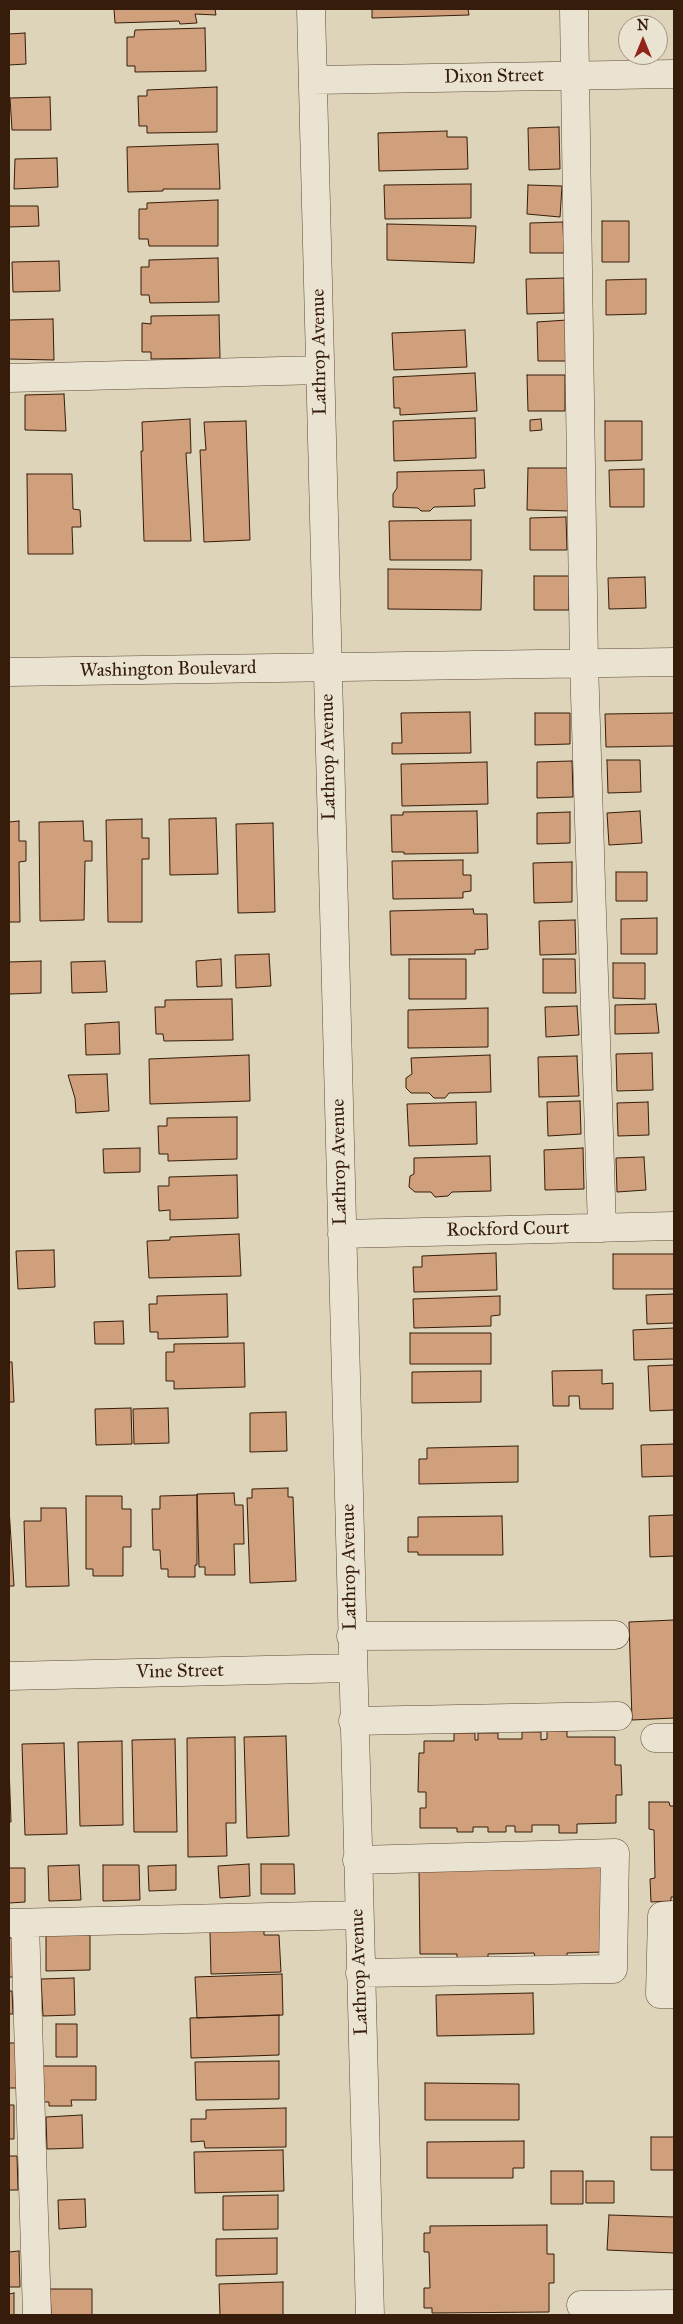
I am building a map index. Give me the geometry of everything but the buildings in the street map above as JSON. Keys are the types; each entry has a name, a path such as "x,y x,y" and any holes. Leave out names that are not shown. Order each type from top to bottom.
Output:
{"street":[{"name":"Lathrop Avenue","path":"311,9 358,1915 370,2315"},
{"path":"574,9 584,663 602,1228"},
{"name":"Dixon Street","path":"313,80 674,74"},
{"path":"9,378 320,370"},
{"name":"Washington Boulevard","path":"9,672 674,662"},
{"name":"Rockford Court","path":"342,1234 674,1226"},
{"path":"351,1636 615,1635"},
{"name":"Vine Street","path":"9,1676 352,1668"},
{"path":"354,1721 618,1716"},
{"path":"357,1860 615,1853 613,1969 360,1973"},
{"path":"37,2315 17,1923 358,1915"},
{"path":"674,1916 662,1916 660,1994 674,1994"},
{"path":"581,2305 674,2304"}]}
